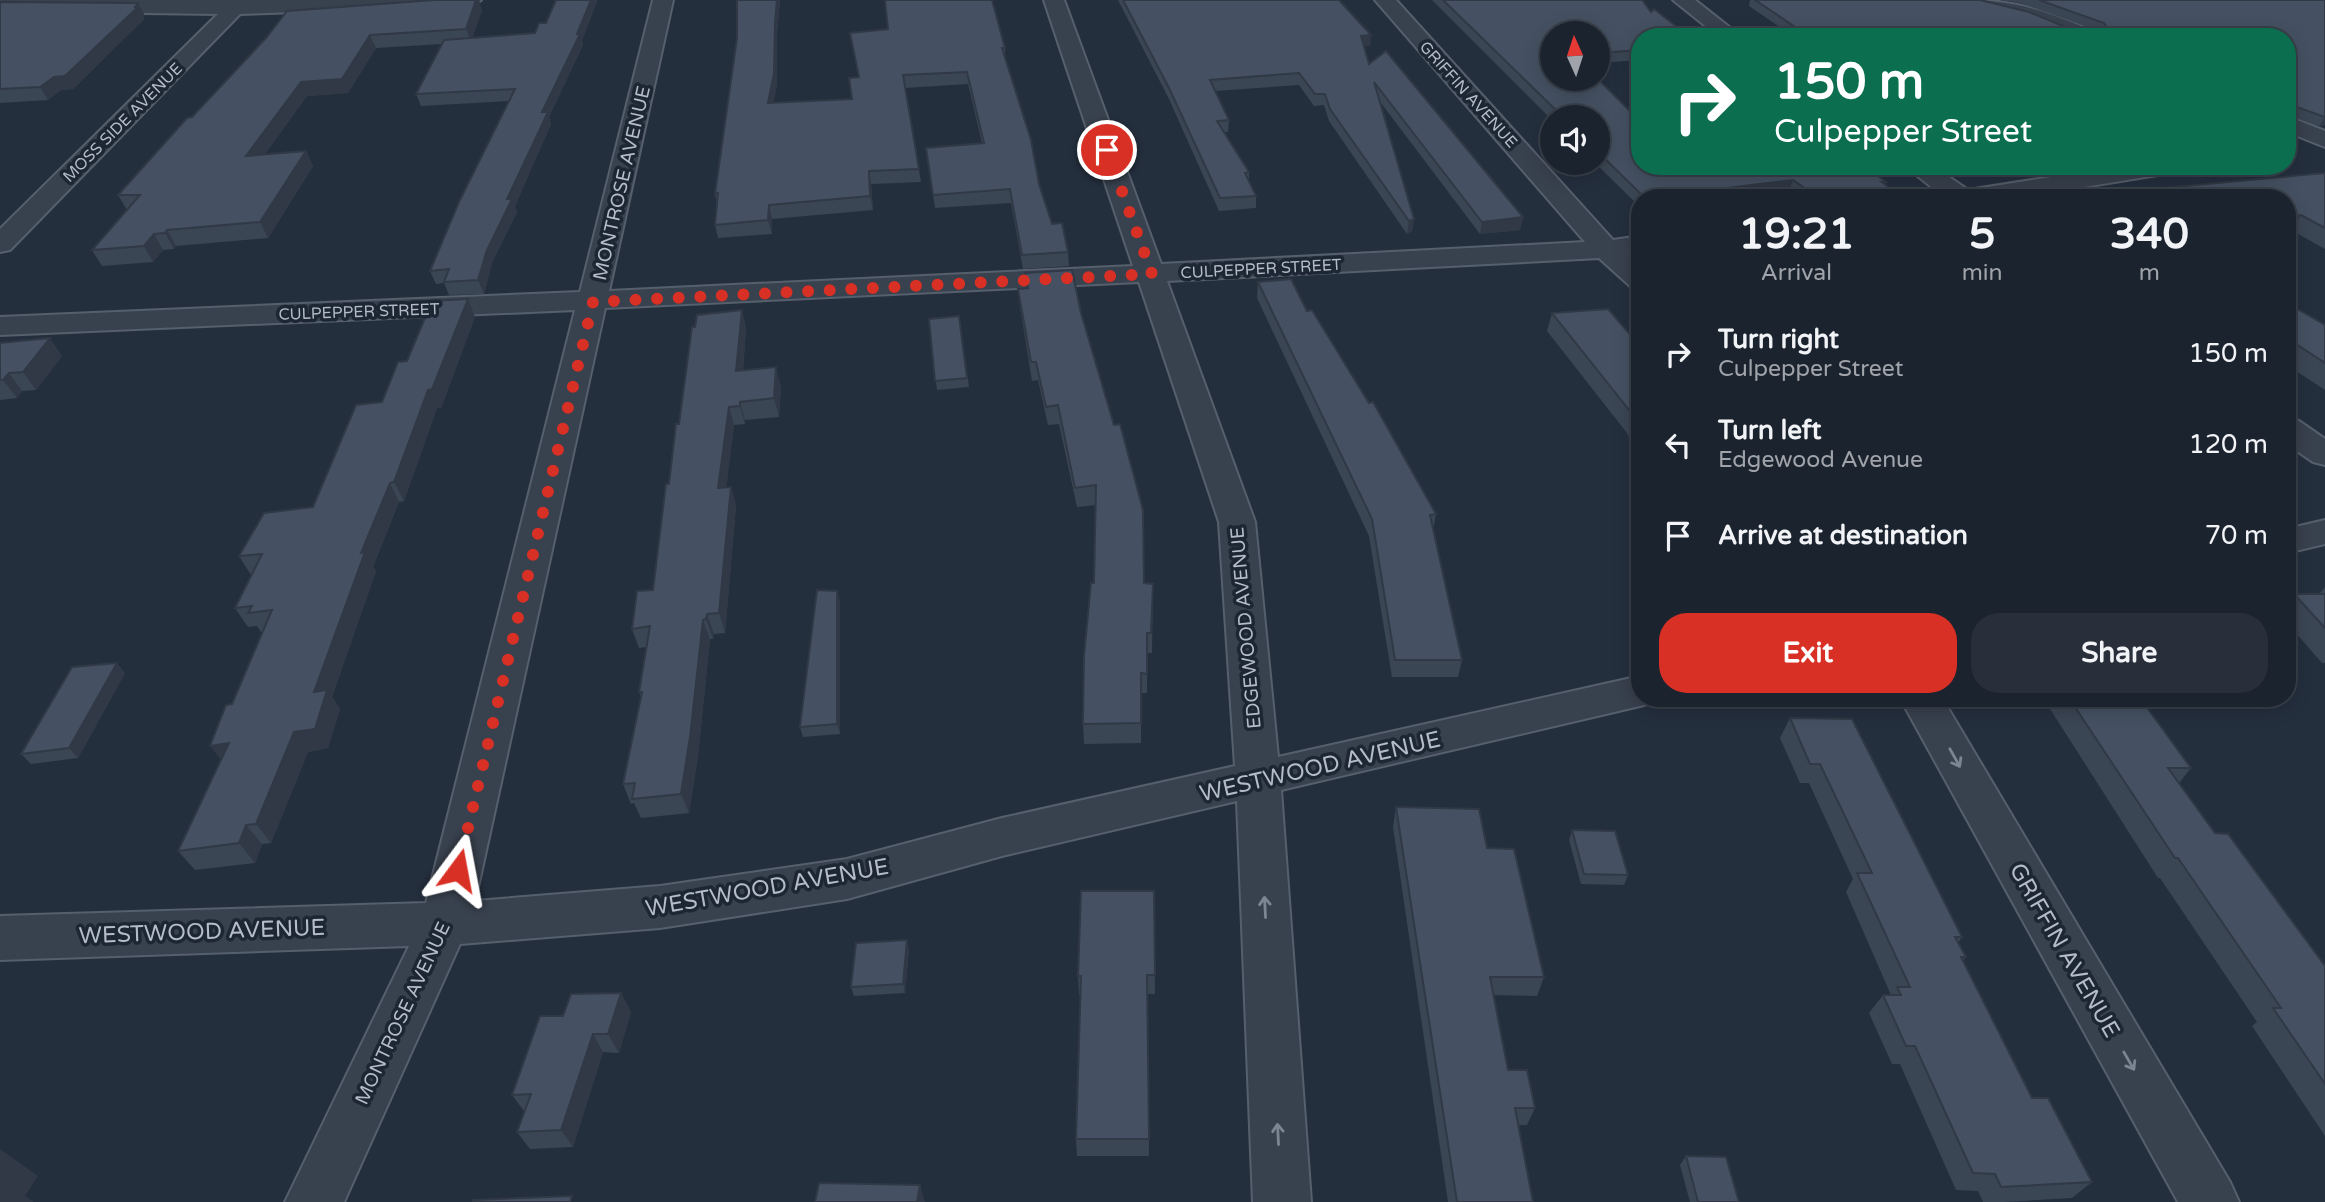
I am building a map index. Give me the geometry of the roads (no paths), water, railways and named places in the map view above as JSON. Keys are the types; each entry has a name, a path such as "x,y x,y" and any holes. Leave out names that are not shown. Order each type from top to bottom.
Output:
{"street":[{"path":"0,5 471,0"},
{"name":"MONTROSE AVENUE","path":"314,1202 445,924 663,0"},
{"name":"EDGEWOOD AVENUE","path":"1054,0 1237,522 1258,780 1282,1202"},
{"name":"GRIFFIN AVENUE","path":"1385,0 1606,249 1631,272"},
{"path":"1683,0 1720,28"},
{"path":"1978,0 2033,14 2068,28"},
{"name":"MOSS SIDE AVENUE","path":"0,244 239,4"},
{"path":"2296,128 2325,142"},
{"path":"2296,147 2325,142"},
{"path":"1930,175 1951,189"},
{"path":"2022,189 2112,175"},
{"name":"CULPEPPER STREET","path":"0,326 593,302 1152,274 1606,249 1631,245"},
{"path":"2296,434 2325,455"},
{"path":"2296,539 2325,532"},
{"name":"WESTWOOD AVENUE","path":"0,938 445,924 660,907 847,878 1002,837 1631,693"},
{"name":"GRIFFIN AVENUE","path":"1927,707 2210,1202"}]}
